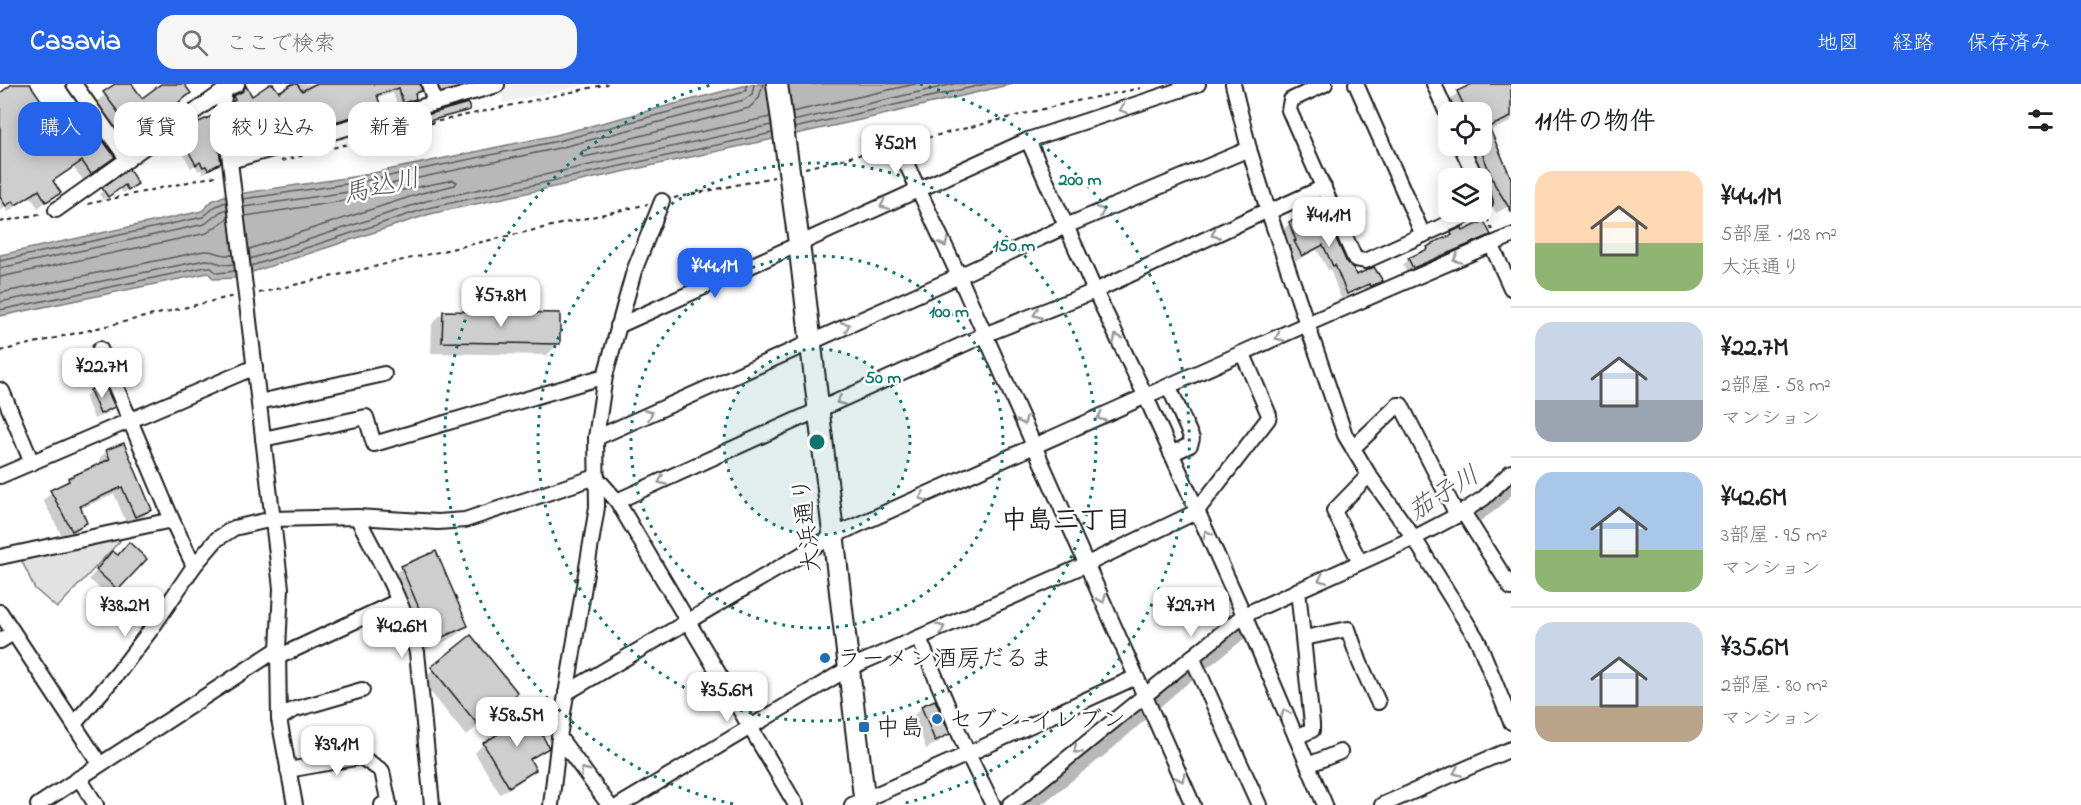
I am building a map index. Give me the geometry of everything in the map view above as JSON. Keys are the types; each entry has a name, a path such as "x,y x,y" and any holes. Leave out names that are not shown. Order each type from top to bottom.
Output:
{"street":[{"path":"74,84 128,160"},
{"path":"429,84 435,102"},
{"name":"大浜通り","path":"777,84 799,243 849,668 860,803"},
{"path":"618,326 1028,140 1198,84"},
{"path":"1233,84 1249,149 1338,418 1369,475 1416,541 1478,641 1508,703 1511,722"},
{"path":"1325,84 1291,100 1289,110 1355,259 1365,261 1452,222"},
{"path":"1356,84 1423,235"},
{"path":"1434,84 1442,102"},
{"path":"230,167 435,102 497,85"},
{"path":"57,210 227,86"},
{"path":"227,86 223,103 281,588 278,653 279,719 295,805"},
{"path":"1028,140 1244,615 1325,805"},
{"path":"898,146 959,276 1193,805"},
{"path":"596,438 1066,226 1249,149"},
{"path":"617,501 984,335 1095,291 1324,187"},
{"path":"551,805 559,738 597,507 596,438 605,376 634,271 662,201"},
{"path":"566,693 833,536 1035,448 1307,324 1500,241 1511,288"},
{"path":"100,349 172,520 194,566"},
{"path":"620,805 849,668 1087,564 1196,512 1268,419 1269,415 1244,354"},
{"path":"0,476 255,367"},
{"path":"260,402 384,374"},
{"path":"263,439 366,417 374,444 605,376"},
{"path":"1169,387 1192,439 1190,445 1171,454"},
{"path":"0,390 32,463"},
{"path":"1353,448 1398,405 1401,405 1454,507 1463,515 1511,588"},
{"path":"1010,805 1244,615 1360,562 1416,541 1463,515 1511,472"},
{"path":"1360,562 1334,511 1369,475"},
{"path":"596,477 617,501 796,805"},
{"path":"74,724 118,673 194,566 217,539 234,528 273,519 357,517 438,522 465,520 596,477"},
{"path":"357,517 398,601 417,652 432,805"},
{"path":"0,558 172,520"},
{"path":"1296,737 1312,730 1298,590"},
{"path":"38,805 278,653 398,601"},
{"path":"0,612 100,765"},
{"path":"1304,638 1348,629 1360,663 1378,702"},
{"path":"0,641 13,633"},
{"path":"919,638 968,754 993,805"},
{"path":"1192,657 1259,805"},
{"path":"860,803 1136,677"},
{"path":"279,719 293,710 362,690"},
{"path":"559,738 609,805"},
{"path":"1382,805 1511,749"},
{"path":"1308,765 1340,752"},
{"path":"288,770 361,757 382,771 389,804 382,805"},
{"path":"79,778 96,805"}],"path":[{"path":"0,351 776,177 789,169 898,146 1072,102 1148,86"},
{"path":"1490,222 1500,241"}],"shaded area":[{"path":"500,84 589,84 503,103"},
{"path":"117,533 120,541 57,608 35,589 20,557"}],"water":[{"name":"馬込川","path":"751,84 1012,84 878,116 430,214 234,278 214,279 208,273 0,316 0,255 202,211 212,201 224,196 359,176 556,135"}],"building":[{"path":"12,84 30,84 42,102 18,102 18,156 102,156 102,139 115,157 91,174 82,161 53,181 61,193 46,202 39,190 16,205 13,201 6,206 0,197 0,93"},
{"path":"115,84 132,84 142,98 161,84 184,84 191,93 179,102 114,102 114,107 103,92"},
{"path":"270,84 273,84 279,92 292,84 297,84 302,91 315,84 420,84 422,91 415,93 416,99 406,102 403,102 399,88 377,95 379,102 348,102 348,118 336,122 336,102 232,102 235,100 233,96 242,92 246,86 252,96"},
{"path":"1472,84 1511,84 1511,117 1492,126 1492,102 1462,102 1457,91"},
{"path":"468,103 470,110 432,120 432,113"},
{"path":"210,117 210,156 220,156 221,163 208,170 200,162 196,165 191,156 198,156 198,122"},
{"path":"1492,134 1511,178 1511,211 1495,185 1492,168 1488,168 1483,156 1492,156"},
{"path":"129,169 138,184 128,190 125,185 108,197 102,188"},
{"path":"1320,203 1347,263 1356,275 1374,267 1383,281 1371,286 1369,284 1347,294 1335,265 1333,266 1323,245 1302,256 1294,241 1296,241 1289,222 1311,212 1310,208"},
{"path":"1484,222 1491,235 1413,268 1408,258 1428,249 1427,247 1432,243 1452,235 1451,232 1462,227 1463,231"},
{"path":"443,311 560,313 560,344 442,342"},
{"path":"104,383 115,407 100,414 90,390"},
{"path":"124,443 152,510 135,517 122,487 80,506 87,523 72,531 50,490 69,481 68,478 110,459 106,450"},
{"path":"129,542 147,559 118,590 96,570 112,551 118,555"},
{"path":"436,551 468,626 433,641 401,566"},
{"path":"471,635 518,693 478,725 431,667"},
{"name":"セブン-イレブン","path":"935,700 950,734 935,741 921,706"},
{"path":"534,708 541,720 536,723 549,748 530,759 536,770 509,787 483,743 518,722 516,719"}],"waterway":[{"name":"茄子川","path":"1471,514 1491,500 1511,480"},
{"name":"茄子川","path":"1023,805 1101,744 1174,680 1241,627"}],"place":[{"name":"ラーメン酒房だるま","path":"825,658"},
{"name":"セブン-イレブン","path":"937,719"},
{"name":"中島","path":"864,727"}],"district":[{"name":"中島三丁目","path":"1066,519"}]}
